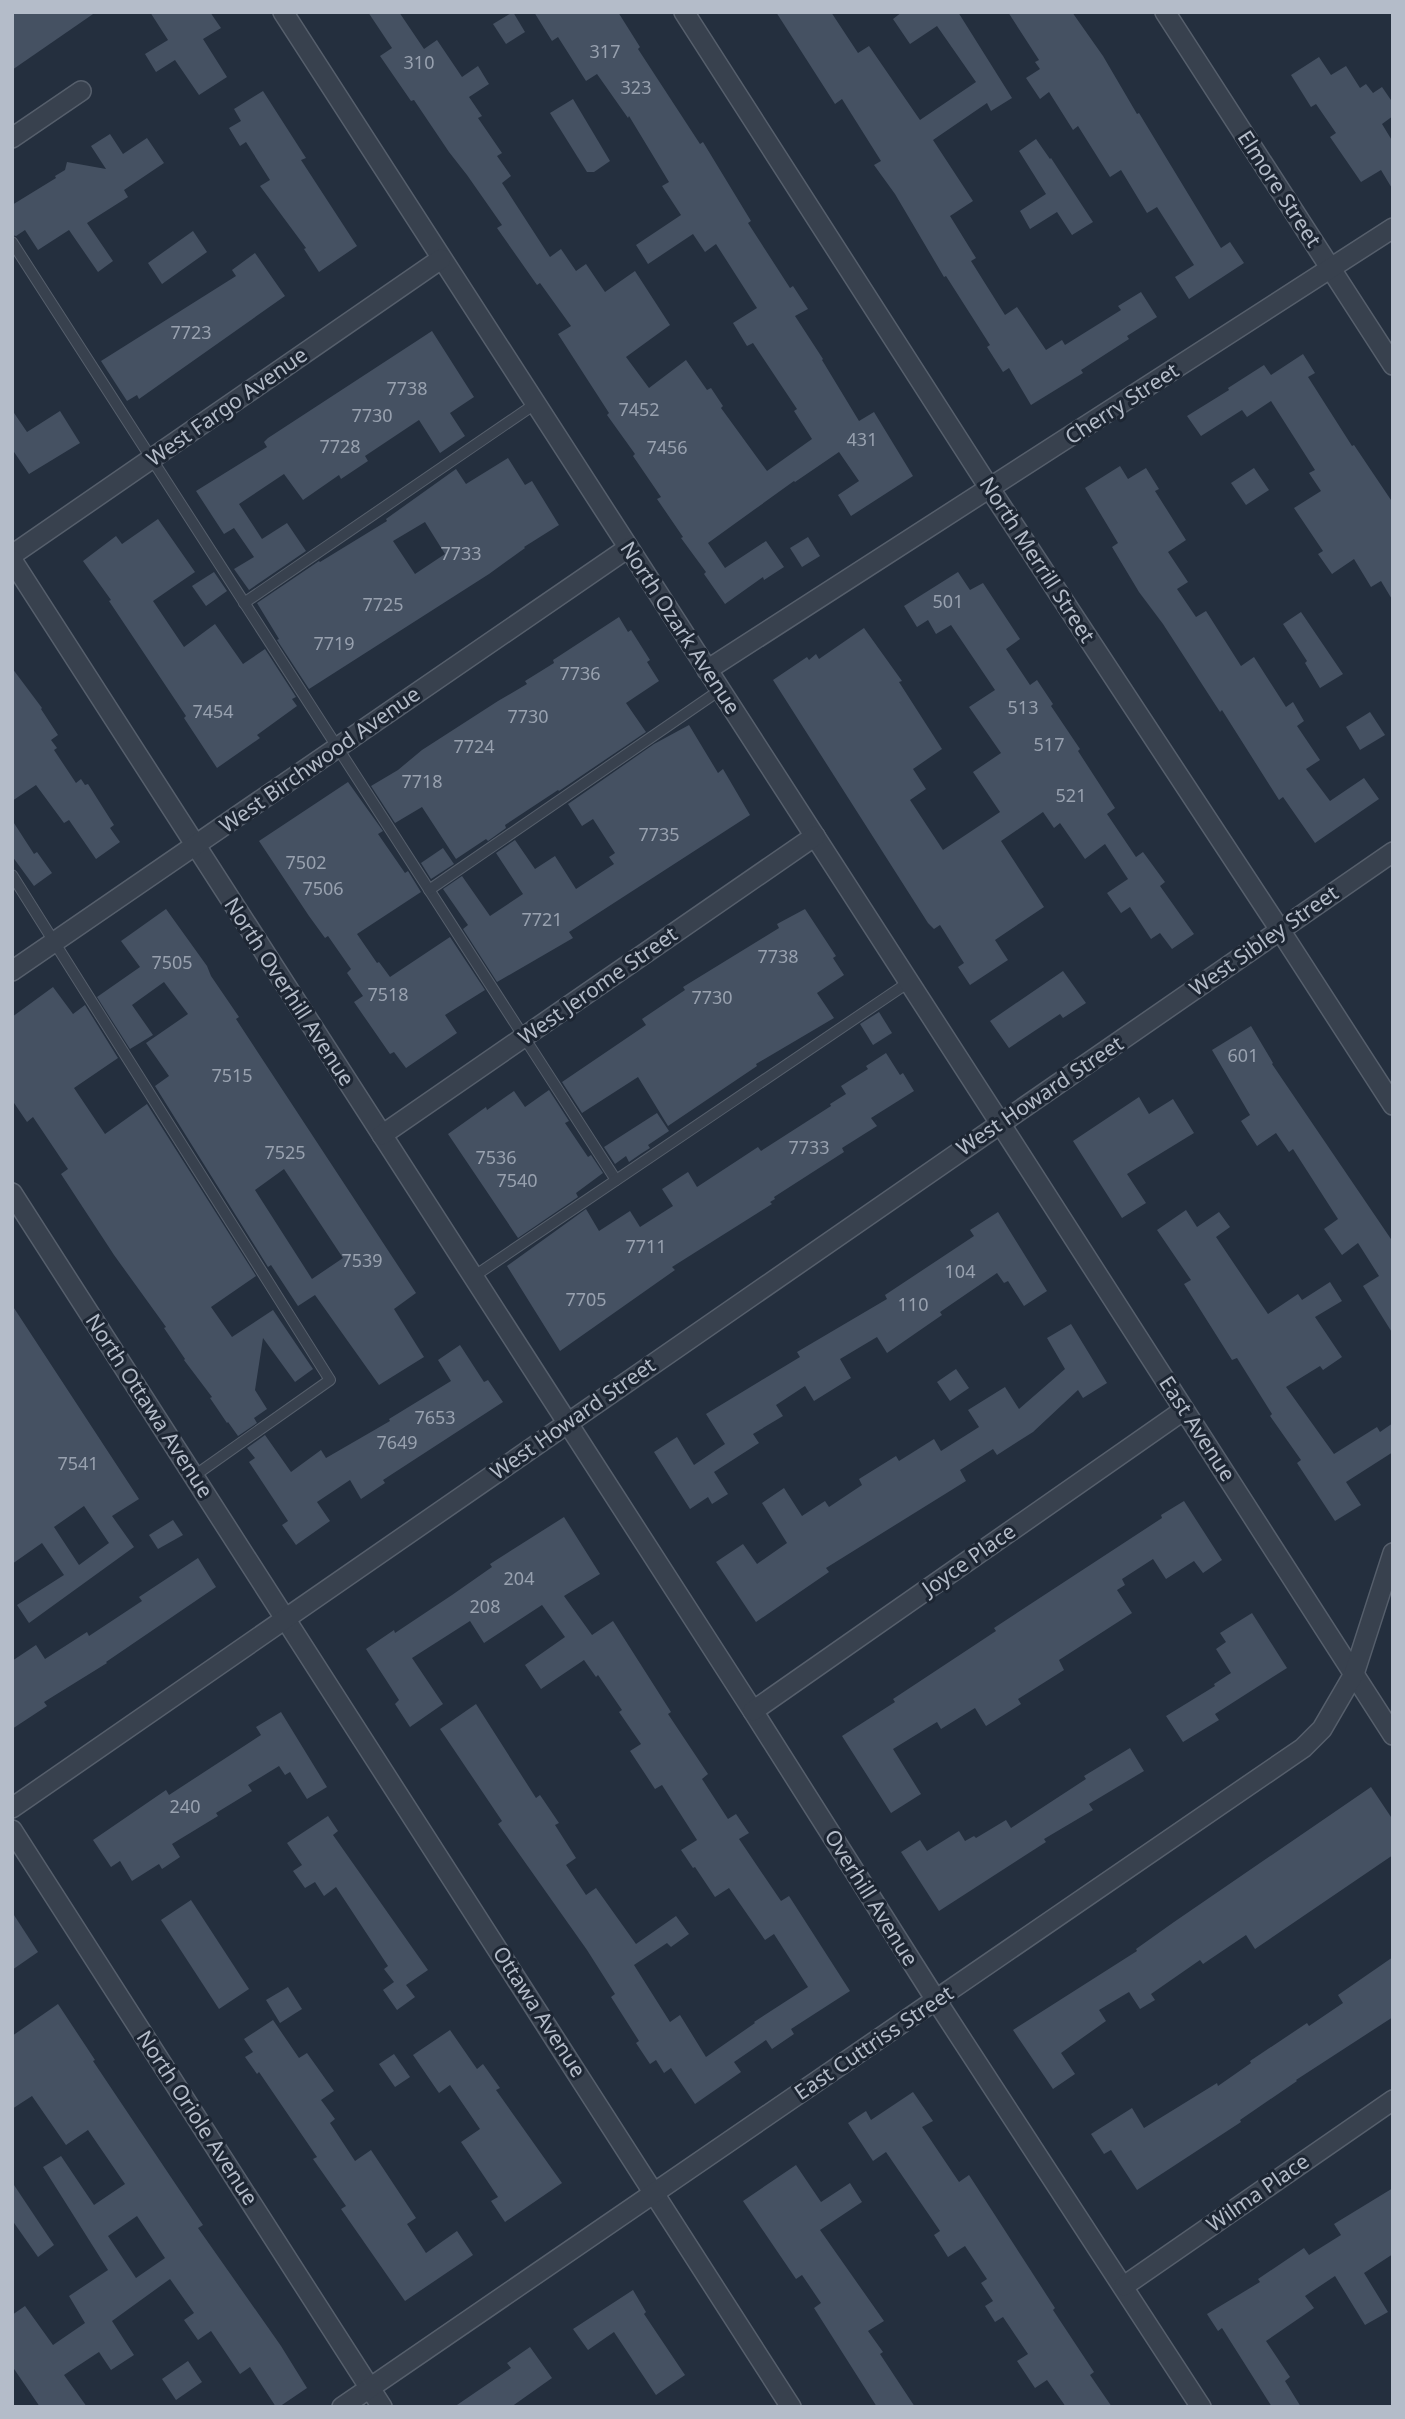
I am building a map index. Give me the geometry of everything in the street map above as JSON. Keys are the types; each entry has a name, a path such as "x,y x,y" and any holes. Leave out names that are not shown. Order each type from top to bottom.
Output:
{"street":[{"name":"North Ozark Avenue","path":"283,12 1000,1123"},
{"name":"North Merrill Street","path":"684,12 990,489 1393,1105"},
{"name":"Elmore Street","path":"1165,12 1393,365"},
{"path":"12,138 80,90"},
{"name":"Cherry Street","path":"707,670 1393,228"},
{"name":"West Fargo Avenue","path":"12,558 441,259"},
{"name":"West Birchwood Avenue","path":"12,971 628,548"},
{"name":"North Overhill Avenue","path":"12,558 567,1423"},
{"name":"West Jerome Street","path":"382,1135 815,836"},
{"name":"West Sibley Street","path":"1135,1031 1393,852"},
{"name":"West Howard Street","path":"12,1808 1135,1031"},
{"name":"East Avenue","path":"1000,1123 1393,1735"},
{"name":"North Ottawa Avenue","path":"12,1194 286,1618"},
{"name":"Joyce Place","path":"753,1711 1184,1410"},
{"name":"Overhill Avenue","path":"567,1423 936,2000 1201,2407"},
{"name":"East Cuttriss Street","path":"342,2407 1303,1748 1322,1729 1354,1674 1393,1553"},
{"name":"Ottawa Avenue","path":"286,1618 791,2407"},
{"name":"North Oriole Avenue","path":"12,1830 382,2407"},
{"name":"Wilma Place","path":"1124,2286 1393,2100"}],"lane":[{"path":"12,242 616,1180"},
{"path":"244,603 535,404"},
{"path":"429,890 720,690"},
{"path":"12,875 330,1380 194,1476"},
{"path":"473,1277 909,982"}],"building":[{"path":"12,12 96,12 12,70"},
{"path":"150,12 210,12 221,28 203,39 227,77 199,95 175,60 156,72 145,54 168,40"},
{"path":"368,12 399,12 424,49 437,40 462,77 478,66 489,84 469,97 482,116 478,118 502,153 497,156 511,176 502,183 550,257 561,249 576,271 586,264 605,292 635,271 670,325 626,357 649,388 686,360 707,390 711,388 723,406 721,408 767,471 812,439 794,411 797,409 753,343 747,346 733,323 757,308 716,244 705,252 693,234 648,264 636,245 681,215 662,186 669,182 629,116 628,118 597,74 586,81 558,37 552,41 534,12 618,12 640,47 638,49 700,144 703,142 751,221 748,223 790,288 793,286 808,309 795,316 859,421 874,412 913,476 851,516 838,495 859,481 839,452 794,481 708,543 725,568 766,541 784,567 764,580 763,577 725,604 681,538 683,537 657,499 661,497 558,334 571,326 540,283 537,285 497,228 502,225 380,56 392,48"},
{"path":"513,12 525,32 506,44 493,24"},
{"path":"776,12 831,12 858,53 869,46 920,120 976,82 937,26 910,44 893,19 902,12 958,12 1012,98 991,111 987,103 933,140 973,201 950,216 976,258 971,261 1005,315 1017,307 1046,350 1062,340 1065,345 1121,310 1118,306 1141,292 1157,317 1081,370 1083,373 1031,405 1009,368 1003,372 987,347 990,345 874,165 881,161 842,99 835,104"},
{"path":"1008,12 1072,12 1103,56 1137,114 1139,113 1221,248 1230,242 1244,263 1189,299 1175,277 1194,265 1157,207 1147,213 1121,170 1110,177 1078,126 1073,130 1049,92 1040,99 1026,78 1040,69 1035,62 1039,60"},
{"path":"1319,57 1331,75 1346,66 1360,88 1366,84 1373,93 1382,87 1393,103 1393,116 1382,124 1393,142 1393,190 1381,170 1361,182 1330,137 1336,133 1316,104 1311,107 1291,75"},
{"path":"263,91 306,158 301,160 357,246 319,272 304,249 306,248 260,186 270,180 246,142 240,146 229,128 241,121 234,109"},
{"path":"573,99 610,161 594,172 587,172 550,113"},
{"path":"110,134 123,154 147,138 164,163 124,190 128,197 87,223 113,261 98,272 69,230 38,250 25,230 16,236 12,235 12,205 56,178 55,176 65,170 67,162 106,169 91,146"},
{"path":"1036,139 1093,222 1072,235 1057,212 1030,229 1020,211 1046,194 1019,151"},
{"path":"193,231 207,252 162,284 148,263"},
{"path":"255,253 285,296 139,399 137,395 127,401 101,361 236,276 232,270"},
{"path":"432,331 474,397 450,413 465,436 440,453 419,420 365,456 368,461 341,479 339,475 303,500 284,474 239,504 262,539 287,523 306,551 249,590 234,569 254,557 234,528 224,534 196,491 267,447 264,442 268,438"},
{"path":"1303,354 1315,373 1308,377 1352,446 1354,445 1393,503 1393,601 1381,581 1371,587 1354,559 1332,574 1318,554 1323,551 1294,508 1321,491 1309,473 1315,470 1271,401 1247,417 1242,410 1201,436 1187,416 1264,365 1271,375"},
{"path":"12,410 27,432 60,411 80,443 29,474 12,449"},
{"path":"508,458 525,485 532,481 559,525 489,574 309,689 257,603 319,561 387,521 386,519 456,469 466,484","holes":["425,522 445,554 415,574 393,541"]},
{"path":"1120,466 1128,479 1146,468 1159,489 1155,491 1186,540 1168,552 1188,582 1177,589 1196,617 1206,611 1241,666 1254,657 1286,707 1293,702 1304,721 1297,726 1320,760 1306,769 1330,801 1364,778 1379,799 1315,843 1283,797 1279,800 1222,710 1220,712 1139,592 1112,547 1118,543 1085,488"},
{"path":"1254,468 1269,490 1246,505 1231,483"},
{"path":"158,519 195,572 153,601 184,647 215,624 243,664 265,649 296,697 292,699 297,706 257,735 260,738 217,768 184,718 186,716 109,601 111,600 83,561 116,536 122,544"},
{"path":"808,537 820,556 802,567 790,548"},
{"path":"214,572 227,591 206,606 192,586"},
{"path":"958,572 970,590 983,583 1020,639 1006,649 1030,685 1037,680 1053,704 1051,706 1115,808 1107,814 1136,857 1143,852 1165,882 1160,886 1194,934 1172,949 1160,933 1151,939 1130,907 1121,913 1107,893 1128,879 1105,844 1085,859 1060,823 1054,828 1043,812 1001,841 1044,907 995,940 1008,960 970,985 958,967 964,963 940,925 934,929 928,923 773,680 807,657 809,660 816,654 819,659 864,628 902,681 899,682 942,749 913,769 926,789 910,800 943,850 1000,812 973,772 1001,753 969,707 995,690 951,625 936,634 928,620 917,627 904,606"},
{"path":"1301,612 1343,674 1320,688 1305,663 1307,661 1283,624"},
{"path":"619,617 628,632 631,630 650,660 647,662 659,681 626,703 646,732 505,825 506,828 488,841 486,839 456,859 422,807 395,823 371,786 398,770 422,750 527,684 525,681 554,663 553,660"},
{"path":"12,668 58,735 51,740 57,748 54,750 76,783 81,779 85,785 88,784 114,825 110,828 120,842 96,859 69,820 64,823 36,785 12,801"},
{"path":"1370,712 1385,735 1360,750 1346,727"},
{"path":"689,725 718,773 723,769 750,815 569,932 573,938 497,982 463,929 468,925 443,889 462,876 490,916 523,894 496,853 515,840 535,869 555,856 576,889 614,864 609,857 615,853 593,819 582,826 568,804 654,744"},
{"path":"348,782 383,831 378,834 421,892 357,934 390,977 450,937 485,990 445,1015 457,1033 406,1068 394,1052 390,1054 354,1002 363,996 347,973 351,969 328,936 325,938 309,916 259,841"},
{"path":"12,820 34,854 37,852 52,873 34,886 12,856"},
{"path":"443,848 454,864 431,879 421,863"},
{"path":"166,909 207,966 239,1017 236,1019 416,1293 394,1309 424,1357 379,1385 315,1295 298,1306 271,1265 268,1267 155,1086 169,1076 146,1043 188,1014 164,982 132,1005 153,1035 130,1049 97,997 140,967 121,941","holes":["284,1169 343,1258 312,1279 255,1190"]},
{"path":"805,909 836,956 833,958 844,975 817,993 834,1018 756,1064 757,1066 668,1126 638,1077 582,1113 562,1082 646,1025 642,1019 685,990 683,987 779,928 777,924"},
{"path":"1063,971 1086,1003 1063,1018 1060,1014 1009,1048 990,1021"},
{"path":"53,987 73,1014 85,1005 118,1058 74,1088 105,1134 147,1104 256,1276 211,1307 232,1337 273,1310 313,1369 295,1382 263,1338 255,1390 267,1409 254,1418 257,1423 238,1436 184,1360 164,1328 166,1327 114,1255 61,1174 68,1169 33,1117 27,1122 12,1100 12,1017"},
{"path":"879,1012 892,1033 873,1045 860,1024"},
{"path":"1251,1026 1272,1064 1393,1242 1393,1334 1363,1286 1379,1276 1358,1243 1342,1255 1324,1229 1338,1219 1293,1149 1289,1152 1276,1133 1257,1146 1241,1121 1250,1115 1212,1050"},
{"path":"886,1053 914,1091 871,1118 877,1126 842,1148 844,1152 774,1197 770,1202 772,1204 672,1267 675,1270 560,1351 507,1266 586,1209 599,1231 630,1211 640,1227 673,1206 662,1189 688,1172 697,1187 758,1147 761,1151 831,1106 830,1104 846,1094 841,1086 868,1069 866,1066"},
{"path":"549,1090 569,1121 565,1123 588,1157 591,1155 603,1173 576,1193 578,1197 518,1238 448,1134 514,1091 525,1107"},
{"path":"1139,1097 1149,1114 1173,1099 1194,1133 1127,1174 1146,1203 1122,1218 1073,1141"},
{"path":"657,1113 669,1131 629,1162 626,1156 615,1164 604,1147"},
{"path":"1186,1210 1197,1227 1219,1212 1230,1227 1216,1237 1268,1314 1298,1294 1302,1300 1330,1282 1342,1301 1315,1317 1342,1357 1323,1370 1320,1366 1286,1387 1334,1454 1377,1427 1380,1432 1393,1423 1393,1452 1346,1482 1361,1505 1335,1521 1297,1463 1301,1460 1270,1416 1272,1414 1237,1358 1232,1360 1184,1284 1191,1280 1157,1230"},
{"path":"998,1212 1047,1291 1024,1306 1008,1281 1004,1283 997,1273 887,1353 877,1337 840,1359 851,1378 814,1401 805,1386 776,1405 783,1416 753,1434 759,1443 714,1472 728,1494 712,1504 708,1497 690,1509 654,1452 677,1437 694,1465 725,1444 706,1414 800,1357 797,1352 887,1299 885,1295 974,1236 970,1230"},
{"path":"12,1305 139,1499 112,1516 134,1547 29,1623 17,1605 64,1575 42,1543 12,1564","holes":["84,1506 109,1543 79,1565 54,1527"]},
{"path":"1071,1324 1107,1383 1083,1398 1078,1390 1033,1432 997,1455 993,1449 960,1470 966,1481 826,1568 829,1572 756,1622 716,1562 743,1544 757,1564 787,1543 762,1503 784,1488 802,1516 825,1501 829,1507 862,1485 859,1479 896,1456 899,1461 934,1439 941,1451 979,1427 968,1410 1005,1387 1019,1409 1065,1369 1047,1338"},
{"path":"460,1345 484,1382 488,1380 503,1402 383,1480 385,1483 361,1499 350,1480 317,1502 330,1521 296,1545 282,1525 288,1521 249,1462 255,1458 247,1448 265,1435 291,1472 321,1450 326,1458 451,1381 438,1360"},
{"path":"956,1369 969,1388 950,1401 937,1382"},
{"path":"1184,1501 1222,1560 1203,1573 1194,1561 1166,1579 1153,1559 1122,1579 1125,1585 1117,1590 1132,1613 1059,1660 1064,1670 1018,1699 1021,1704 986,1726 975,1708 941,1729 937,1722 893,1749 921,1794 891,1813 842,1736 996,1631 994,1628"},
{"path":"564,1517 600,1574 564,1596 592,1635 613,1621 671,1712 668,1714 708,1774 702,1779 728,1819 736,1814 749,1833 739,1839 781,1901 789,1896 850,1991 791,2029 794,2034 772,2049 766,2040 734,2062 741,2072 695,2104 671,2068 664,2073 656,2060 650,2064 611,1997 615,1994 498,1824 502,1821 440,1729 476,1704 536,1798 540,1795 559,1823 555,1825 576,1858 566,1865 586,1895 596,1888 636,1944 676,1916 689,1934 671,1947 667,1943 634,1965 670,2022 680,2015 706,2057 808,1987 774,1934 765,1940 729,1888 715,1897 695,1867 693,1868 681,1850 697,1840 662,1785 655,1789 630,1751 641,1744 598,1675 596,1677 584,1660 541,1689 525,1665 565,1637 542,1605 484,1643 470,1621 412,1658 443,1704 410,1727 395,1704 399,1700 366,1649 452,1595 492,1567 490,1564"},
{"path":"173,1520 183,1535 158,1549 149,1535"},
{"path":"198,1558 216,1587 107,1663 44,1702 47,1706 12,1729 12,1661 36,1645 45,1659 87,1632 89,1636 142,1601 139,1597"},
{"path":"1252,1613 1287,1668 1215,1714 1219,1720 1183,1742 1166,1716 1231,1673 1216,1649 1226,1642 1220,1633"},
{"path":"281,1712 327,1787 307,1799 290,1772 285,1775 279,1766 248,1785 252,1791 216,1813 218,1816 172,1844 180,1857 162,1869 159,1864 132,1881 120,1861 111,1867 93,1840 166,1790 169,1795 261,1735 256,1727"},
{"path":"1130,1748 1144,1771 1089,1804 1093,1810 1044,1839 1046,1842 939,1911 901,1852 920,1840 927,1851 959,1831 965,1841 974,1836 976,1838 1006,1820 1011,1828 1086,1779 1084,1776"},
{"path":"1371,1787 1393,1820 1393,1855 1255,1949 1246,1935 1203,1964 1200,1960 1151,1994 1155,2000 1140,2009 1129,1992 1099,2010 1106,2021 1061,2053 1075,2074 1053,2089 1013,2030 1137,1951 1136,1949 1174,1922"},
{"path":"328,1816 338,1831 333,1835 428,1970 406,1985 415,1997 397,2010 383,1990 394,1982 384,1969 388,1966 336,1887 324,1896 315,1882 305,1888 293,1871 302,1865 287,1843"},
{"path":"191,1900 249,1989 219,2009 161,1920"},
{"path":"12,1912 38,1952 12,1970"},
{"path":"1393,1957 1393,2017 1296,2080 1240,2120 1241,2122 1137,2190 1111,2150 1104,2154 1091,2134 1132,2108 1144,2128 1217,2083 1218,2086 1307,2023 1309,2026 1343,2003 1338,1995"},
{"path":"288,1987 302,2009 280,2023 266,2000"},
{"path":"58,2004 203,2225 198,2228 281,2346 307,2388 276,2407 250,2367 240,2374 211,2331 198,2340 184,2320 194,2313 170,2279 112,2321 134,2355 111,2370 99,2352 64,2375 87,2407 40,2407 12,2366 12,2315 25,2306 53,2345 85,2323 69,2296 108,2270 43,2167 61,2156 94,2205 125,2184 88,2130 66,2145 32,2096 12,2109 12,2036","holes":["137,2216 165,2258 136,2278 108,2236"]},
{"path":"273,2020 299,2058 307,2053 334,2091 321,2100 335,2119 330,2123 355,2161 371,2150 416,2218 407,2224 426,2253 457,2231 473,2255 405,2301 341,2209 346,2206 313,2159 317,2157 259,2072 257,2074 245,2057 253,2052 244,2039"},
{"path":"450,2030 477,2069 483,2064 500,2088 496,2090 562,2183 505,2222 491,2201 498,2197 461,2142 480,2129 450,2085 439,2093 413,2055"},
{"path":"394,2054 410,2077 395,2087 379,2064"},
{"path":"913,2092 933,2121 922,2127 959,2182 969,2175 1055,2308 1053,2310 1094,2372 1090,2375 1112,2407 1066,2407 1047,2380 1035,2388 1017,2361 1028,2354 1003,2317 995,2322 985,2306 993,2301 981,2283 987,2279 965,2246 948,2257 934,2235 940,2231 886,2152 873,2161 848,2123 866,2111 871,2120"},
{"path":"796,2165 821,2202 850,2183 862,2202 820,2230 884,2321 868,2331 915,2407 877,2407 814,2308 821,2303 802,2275 796,2279 743,2201"},
{"path":"12,2182 54,2245 38,2257 12,2220"},
{"path":"1393,2188 1393,2254 1364,2273 1388,2312 1365,2325 1335,2276 1305,2296 1314,2308 1266,2341 1290,2377 1285,2381 1301,2407 1272,2407 1222,2328 1218,2331 1207,2314 1260,2282 1258,2279 1304,2248 1309,2255 1341,2235 1334,2224"},
{"path":"633,2290 646,2312 644,2314 685,2375 656,2395 614,2332 588,2350 573,2329"},
{"path":"530,2347 552,2378 511,2407 454,2407 511,2368 507,2363"},
{"path":"188,2361 202,2382 176,2400 162,2379"}]}
